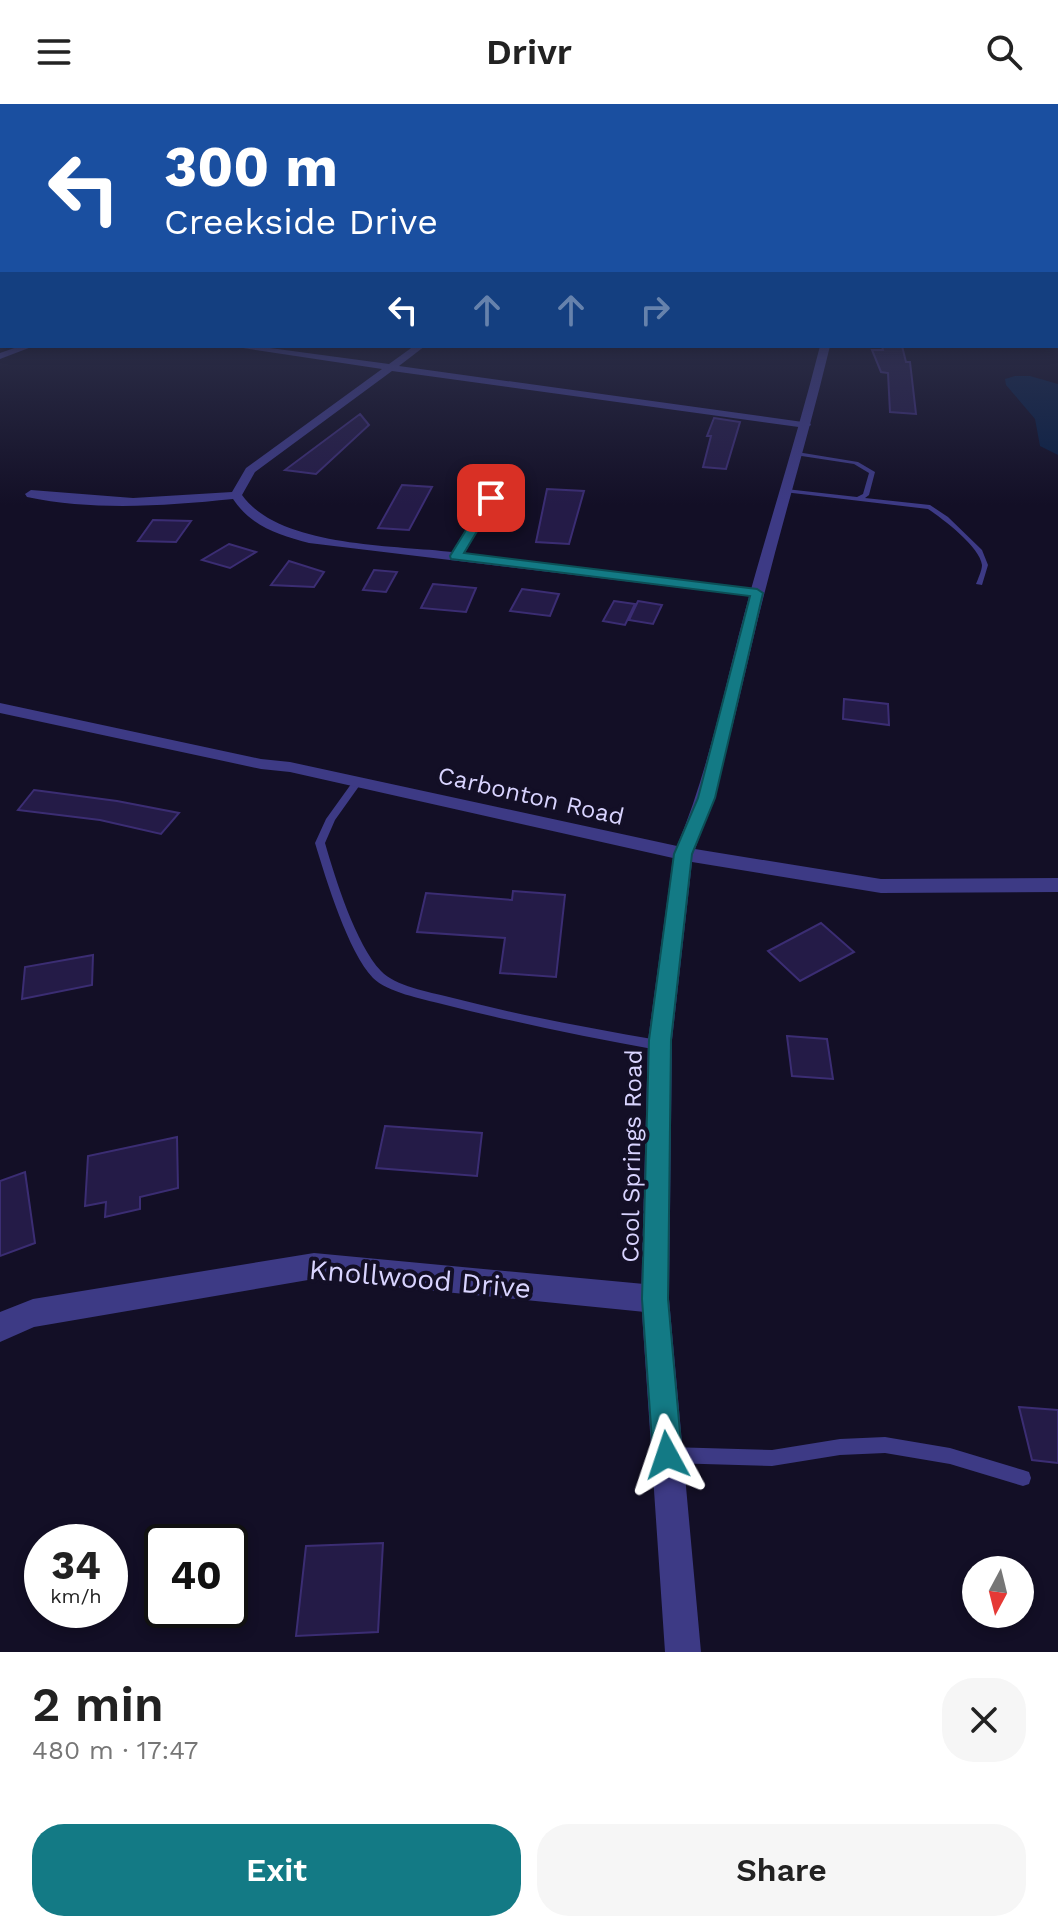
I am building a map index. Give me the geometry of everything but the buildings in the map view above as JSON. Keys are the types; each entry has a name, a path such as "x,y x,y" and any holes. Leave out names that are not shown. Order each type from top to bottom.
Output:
{"street":[{"path":"341,360 806,425"},
{"path":"236,495 250,470 400,360"},
{"name":"Cool Springs Road","path":"683,1652 655,1299 660,1045 683,854 706,798 757,593 822,360"},
{"path":"31,494 100,504 236,495"},
{"path":"236,495 244,510 280,533 309,539 757,593"},
{"path":"456,556 491,498"},
{"name":"Carbonton Road","path":"0,708 683,854 881,886 1058,885"},
{"name":"Knollwood Drive","path":"0,1327 33,1313 314,1266 655,1299"}],"lane":[{"path":"797,454 856,463 872,472 866,495 858,499"},
{"path":"786,491 930,507 979,550 985,565 980,584"},
{"path":"357,782 331,819 320,843 359,944 377,976 385,983 497,1012 660,1045"},
{"path":"667,1455 772,1458 840,1447 885,1445 950,1456 1023,1478"}],"water":[{"path":"1030,376 1058,384 1058,455 1040,446 1035,419 1006,385 1005,379"}],"route":[{"path":"491,498 456,556 757,593 706,798 683,854 660,1040 655,1299 667,1455"}]}
